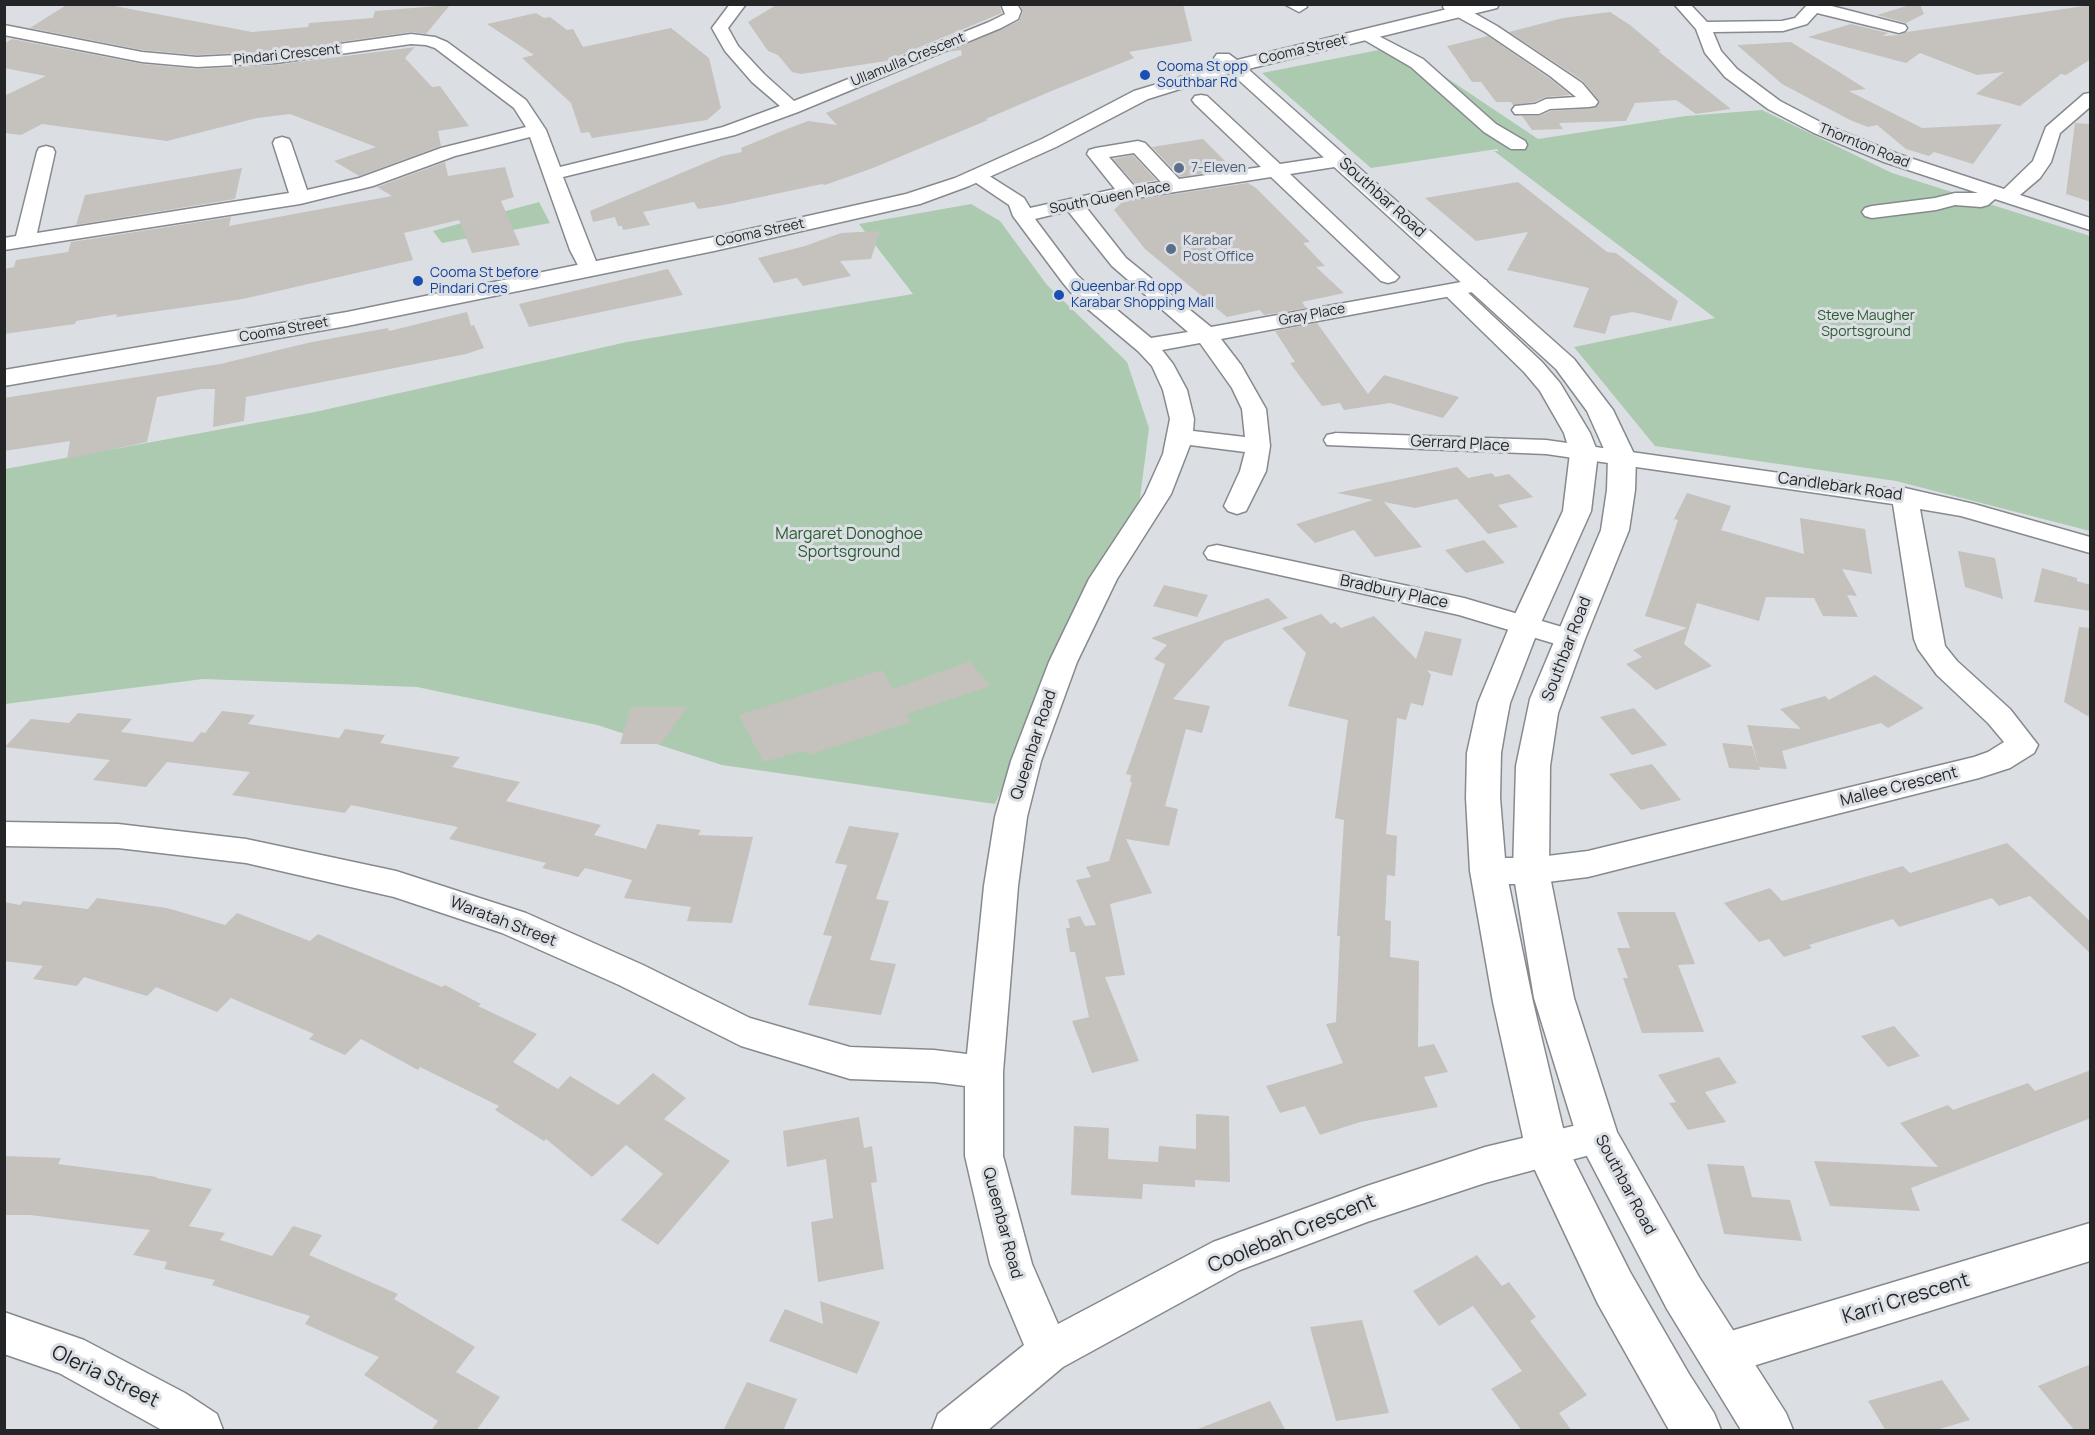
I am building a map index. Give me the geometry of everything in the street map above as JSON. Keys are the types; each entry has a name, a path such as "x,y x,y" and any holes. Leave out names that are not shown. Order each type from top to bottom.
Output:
{"main road":[{"name":"Cooma Street","path":"4,363 202,331 486,277 714,244 891,204 964,176 1026,140 1121,92 1217,65 1459,8 1491,4"},
{"path":"1217,65 1232,88"},
{"name":"Southbar Road","path":"1217,65 1336,170 1478,285 1551,351 1584,386 1600,410 1622,458 1620,502 1615,530 1546,699 1533,766 1531,871 1554,998 1598,1137 1683,1293 1769,1431"},
{"name":"Southbar Road","path":"1298,149 1315,165 1336,170"},
{"name":"Southbar Road","path":"1364,210 1402,245"},
{"name":"Cooma Street","path":"4,378 347,319 586,262"},
{"path":"1443,282 1533,367 1551,388 1577,434 1584,453 1577,511 1525,624 1494,703 1484,753 1483,798 1488,871 1513,1002 1547,1151 1614,1288 1697,1431"}],"street":[{"path":"739,4 720,28 731,48 792,108"},
{"name":"Ullamulla Crescent","path":"553,174 729,131 792,108 995,25 1012,16 1009,4"},
{"name":"Thornton Road","path":"1681,4 1703,27 1713,53 1731,73 1774,105 1820,129 1881,154 1994,196 2091,224"},
{"path":"1703,27 1783,26 1801,21 1816,6 1899,27"},
{"path":"1459,8 1556,72 1576,87 1589,102 1546,104 1539,109 1521,110"},
{"name":"Pindari Crescent","path":"4,30 142,57 197,62 276,58 411,39 429,40 441,45 520,104 537,130 586,262"},
{"path":"1361,32 1416,63 1490,128 1518,145"},
{"path":"1872,212 1936,204 1955,199 1994,196 2033,174 2042,162 2052,131 2091,98"},
{"path":"1201,100 1388,277"},
{"path":"2069,115 2091,121"},
{"path":"4,244 300,198 366,182 448,152 537,130"},
{"path":"282,143 300,198"},
{"path":"1129,193 1096,153 1138,147 1176,186"},
{"path":"26,240 46,152"},
{"name":"South Queen Place","path":"1023,216 1072,203 1129,193 1315,165"},
{"name":"Queenbar Road","path":"964,176 1023,216 1070,279 1085,295 1146,346 1162,364 1175,390 1182,419 1180,438 1158,494 1103,579 1043,711 1026,761 1011,818 1001,885 984,1072 984,1156 1011,1264 1048,1352"},
{"path":"1994,196 2091,240"},
{"path":"1072,203 1119,262 1206,335 1230,365 1250,399 1254,409 1258,446 1253,471 1237,506"},
{"name":"Gray Place","path":"1146,346 1206,335 1443,282 1478,285"},
{"path":"1180,438 1258,446"},
{"name":"Gerrard Place","path":"1336,440 1546,447 1584,453"},
{"name":"Candlebark Road","path":"1584,453 1905,496 1965,509 2091,545"},
{"name":"Mallee Crescent","path":"1488,871 1531,871 1588,864 1979,767 2010,755 2024,745 1999,716 1947,668 1932,649 1928,639 1905,496"},
{"name":"Bradbury Place","path":"1216,553 1464,607 1569,639"},
{"name":"Waratah Street","path":"4,834 118,836 246,851 396,884 514,923 631,975 741,1031 850,1063 934,1066 984,1072"},
{"name":"Coolebah Crescent","path":"954,1431 1048,1352 1227,1256 1367,1204 1485,1165 1598,1137"},
{"name":"Karri Crescent","path":"1721,1355 2091,1242"},
{"name":"Oleria Street","path":"4,1334 69,1355 169,1409 201,1431"}],"green space":[{"name":"Steve Maugher Sportsground","path":"1399,46 1538,139 1686,116 1762,110 1892,173 2090,236 2090,531 1896,481 1655,446 1574,347 1715,318 1494,151 1499,151 1497,149 1371,168 1262,73"},
{"path":"539,202 550,223 442,243 433,231"},
{"name":"Margaret Donoghoe Sportsground","path":"971,204 1000,221 1047,285 1127,362 1149,428 1136,529 1066,647 995,804 722,765 597,725 417,687 203,679 5,704 5,469 315,412 627,342 913,294 859,224"}],"building":[{"path":"68,4 104,4 252,32 308,27 309,23 373,18 375,11 450,5 426,34 411,32 276,51 197,55 142,50 30,28"},
{"path":"778,4 999,4 1002,13 886,61 801,74 792,72 778,55 768,51 748,22"},
{"path":"1020,4 1183,4 1192,41 1129,52 1134,58 873,168 825,185 698,209 694,202 643,212 650,225 623,230 622,226 618,226 615,217 593,222 590,211 722,156 742,152 741,148 782,131 808,121 837,125 826,113 962,55 961,50 949,52 1019,21 1023,12"},
{"path":"1920,4 1924,14 1906,23 1877,15"},
{"path":"2091,5 2091,59 2066,75 2061,74 2020,106 1976,94 2004,72 1977,75 1920,53 1906,63 1808,37 1851,24 1888,33 1882,36 1900,35 1907,32"},
{"path":"1610,12 1630,25 1661,51 1658,51 1731,109 1696,114 1676,100 1635,103 1626,121 1559,123 1563,129 1532,130 1522,116 1539,116 1551,111 1595,108 1600,102 1583,81 1509,32 1563,18"},
{"path":"536,13 544,18 550,17 567,30 573,29 583,47 671,28 709,58 721,108 707,120 592,138 589,132 581,133 571,103 522,58 534,55 487,24"},
{"path":"1488,36 1570,95 1546,97 1534,102 1513,105 1511,102 1496,102 1481,82 1472,82 1447,46"},
{"path":"12,39 142,64 197,69 276,65 415,47 405,58 432,87 440,86 469,126 438,131 441,146 359,176 334,161 376,147 290,114 257,118 167,141 42,124 21,135 4,133 4,96 46,76 4,68 4,44"},
{"path":"1791,42 1866,89 1849,91 1922,128 2002,124 1973,164 1934,152 1929,156 1906,149 1877,125 1868,127 1850,120 1782,84 1737,45"},
{"path":"2075,123 2091,124 2091,202 2066,194"},
{"path":"1203,139 1233,169 1180,177 1152,147"},
{"path":"1133,155 1156,180 1135,184 1113,159"},
{"path":"445,162 448,176 505,167 514,197 501,201 520,245 472,253 459,220 404,233 413,260 243,299 116,317 117,314 76,321 75,324 4,334 4,269 14,267 16,260 68,252 71,242 231,217 229,226 392,196 377,187"},
{"path":"242,168 235,199 76,225 85,195"},
{"path":"1518,182 1607,252 1616,253 1678,301 1671,321 1633,312 1611,316 1605,334 1573,327 1589,288 1507,270 1528,232 1476,241 1425,198"},
{"path":"1248,183 1256,188 1310,242 1303,243 1325,266 1316,267 1344,293 1302,302 1306,308 1264,315 1260,310 1227,317 1145,249 1114,210 1122,202"},
{"path":"880,231 871,259 840,261 851,276 803,286 797,278 774,283 758,258 805,246 841,233"},
{"path":"668,269 683,295 529,327 519,304"},
{"path":"467,312 471,326 474,325 484,348 466,354 246,397 244,421 213,427 215,389 202,389 157,397 147,442 67,459 70,441 4,451 4,398 220,364 312,342 388,328 389,331"},
{"path":"1317,323 1368,394 1384,375 1459,397 1443,418 1390,403 1344,410 1340,403 1322,406 1290,363 1295,362 1275,331"},
{"path":"1457,467 1468,478 1492,473 1495,477 1509,474 1533,497 1498,505 1518,527 1488,534 1457,499 1415,508 1384,502 1422,547 1375,557 1354,530 1315,543 1296,524 1373,500 1337,493"},
{"path":"1687,493 1731,506 1721,530 1804,554 1800,518 1865,529 1872,574 1842,569 1857,596 1847,595 1858,617 1823,616 1814,598 1766,597 1759,621 1697,603 1684,644 1712,666 1656,690 1626,664 1642,657 1633,650 1687,628 1645,616 1678,520 1674,519"},
{"path":"1484,540 1505,563 1466,573 1445,550"},
{"path":"1958,551 1995,558 2003,599 1965,587"},
{"path":"2042,568 2077,578 2077,581 2091,585 2091,611 2034,602"},
{"path":"1164,585 1208,595 1197,617 1153,606"},
{"path":"1268,598 1288,618 1225,641 1173,699 1210,706 1202,733 1186,729 1165,806 1178,809 1169,846 1126,839 1152,893 1110,904 1125,975 1105,977 1139,1061 1092,1073 1072,1021 1089,1017 1075,952 1070,952 1066,928 1070,928 1068,919 1080,916 1085,926 1096,925 1076,880 1091,877 1086,867 1109,861 1132,782 1130,782 1131,775 1126,774 1165,664 1154,659 1167,645 1151,638"},
{"path":"1321,614 1331,624 1335,622 1341,628 1374,616 1416,659 1425,631 1462,639 1452,676 1427,670 1431,675 1423,706 1411,703 1406,720 1397,718 1386,834 1397,836 1395,876 1387,875 1385,920 1391,921 1390,957 1419,961 1418,1047 1434,1044 1448,1072 1424,1077 1438,1107 1360,1122 1320,1135 1305,1106 1280,1113 1266,1086 1343,1063 1326,1024 1336,1022 1340,936 1337,936 1344,820 1335,818 1348,720 1288,706 1306,653 1282,628"},
{"path":"2079,627 2091,628 2091,718 2064,702"},
{"path":"970,661 990,686 907,714 911,722 809,755 803,751 763,762 739,715 882,670 893,689"},
{"path":"1875,675 1924,708 1888,728 1881,723 1782,751 1787,769 1759,767 1747,725 1801,729 1780,709 1825,696 1829,700"},
{"path":"631,707 687,707 661,744 620,744"},
{"path":"1634,708 1667,745 1632,755 1600,717"},
{"path":"222,711 255,715 248,724 339,738 345,729 385,735 380,743 460,757 452,767 520,782 506,801 601,825 594,835 646,849 657,824 701,830 698,835 753,837 732,923 687,921 691,907 624,898 632,880 585,868 578,877 542,868 546,863 449,839 458,827 351,805 345,813 232,795 250,772 167,762 146,787 93,780 110,760 5,747 31,719 69,723 78,713 132,719 121,732 193,742 201,732 205,733"},
{"path":"1722,743 1752,746 1760,770 1729,768"},
{"path":"1652,764 1681,800 1641,810 1609,774"},
{"path":"849,826 899,833 876,899 889,901 870,960 896,964 881,1015 808,1005 832,936 823,935 847,865 835,863"},
{"path":"2007,843 2091,922 2091,954 2030,896 1999,906 1992,898 1899,927 1893,919 1809,945 1812,948 1784,957 1769,939 1759,942 1724,903 1770,888 1782,901 1903,866 1910,873"},
{"path":"97,898 167,908 225,925 237,913 310,941 318,934 442,987 445,985 481,1004 478,1006 537,1034 513,1062 558,1089 570,1076 618,1105 653,1073 686,1098 664,1119 730,1161 658,1245 621,1220 663,1174 626,1145 592,1177 546,1139 544,1141 495,1110 499,1106 420,1067 418,1070 361,1039 345,1055 309,1039 314,1034 231,998 217,1012 156,987 147,996 84,977 77,986 33,979 43,966 4,961 4,902 20,905 23,901 88,909"},
{"path":"1617,912 1675,912 1695,964 1678,965 1704,1032 1642,1033 1623,978 1628,978 1617,948 1630,948"},
{"path":"1894,1026 1920,1056 1888,1067 1861,1036"},
{"path":"1719,1057 1737,1083 1705,1092 1726,1122 1688,1130 1669,1103 1676,1102 1658,1075"},
{"path":"2091,1070 2091,1118 1911,1188 1920,1211 1830,1206 1814,1161 1938,1167 1900,1123 1948,1105 1953,1110 2028,1083 2035,1091"},
{"path":"1196,1114 1229,1116 1230,1182 1195,1180 1195,1187 1143,1184 1142,1199 1071,1195 1074,1126 1109,1128 1108,1159 1158,1162 1159,1146 1196,1149"},
{"path":"859,1117 864,1148 872,1146 877,1182 871,1183 884,1269 818,1282 811,1222 833,1218 826,1159 787,1167 783,1131"},
{"path":"4,1156 61,1158 58,1164 157,1177 212,1189 189,1226 225,1233 220,1240 272,1256 293,1226 322,1235 309,1255 398,1294 394,1299 475,1347 456,1372 500,1397 476,1431 431,1431 438,1421 364,1375 379,1357 305,1324 310,1316 212,1285 215,1280 164,1269 167,1262 133,1255 150,1230 30,1215 4,1215"},
{"path":"1707,1164 1744,1166 1752,1197 1790,1200 1802,1241 1724,1234"},
{"path":"1477,1255 1502,1286 1509,1282 1536,1317 1530,1321 1587,1395 1559,1413 1572,1431 1522,1431 1491,1389 1522,1371 1473,1306 1439,1326 1413,1291"},
{"path":"820,1301 880,1322 857,1374 769,1341 785,1309 823,1324"},
{"path":"1362,1320 1389,1413 1336,1421 1310,1327"},
{"path":"2091,1364 2091,1431 2075,1431 2038,1386"},
{"path":"1942,1380 1970,1420 1933,1431 1886,1431 1868,1401"},
{"path":"747,1382 797,1399 783,1431 723,1431"},
{"path":"1270,1401 1286,1431 1198,1431 1198,1429"}],"place":[{"name":"Cooma St opp Southbar Rd","path":"1145,75"},
{"name":"7-Eleven","path":"1179,168"},
{"name":"Karabar Post Office","path":"1171,249"},
{"name":"Cooma St before Pindari Cres","path":"418,281"},
{"name":"Queenbar Rd opp Karabar Shopping Mall","path":"1059,295"}]}
